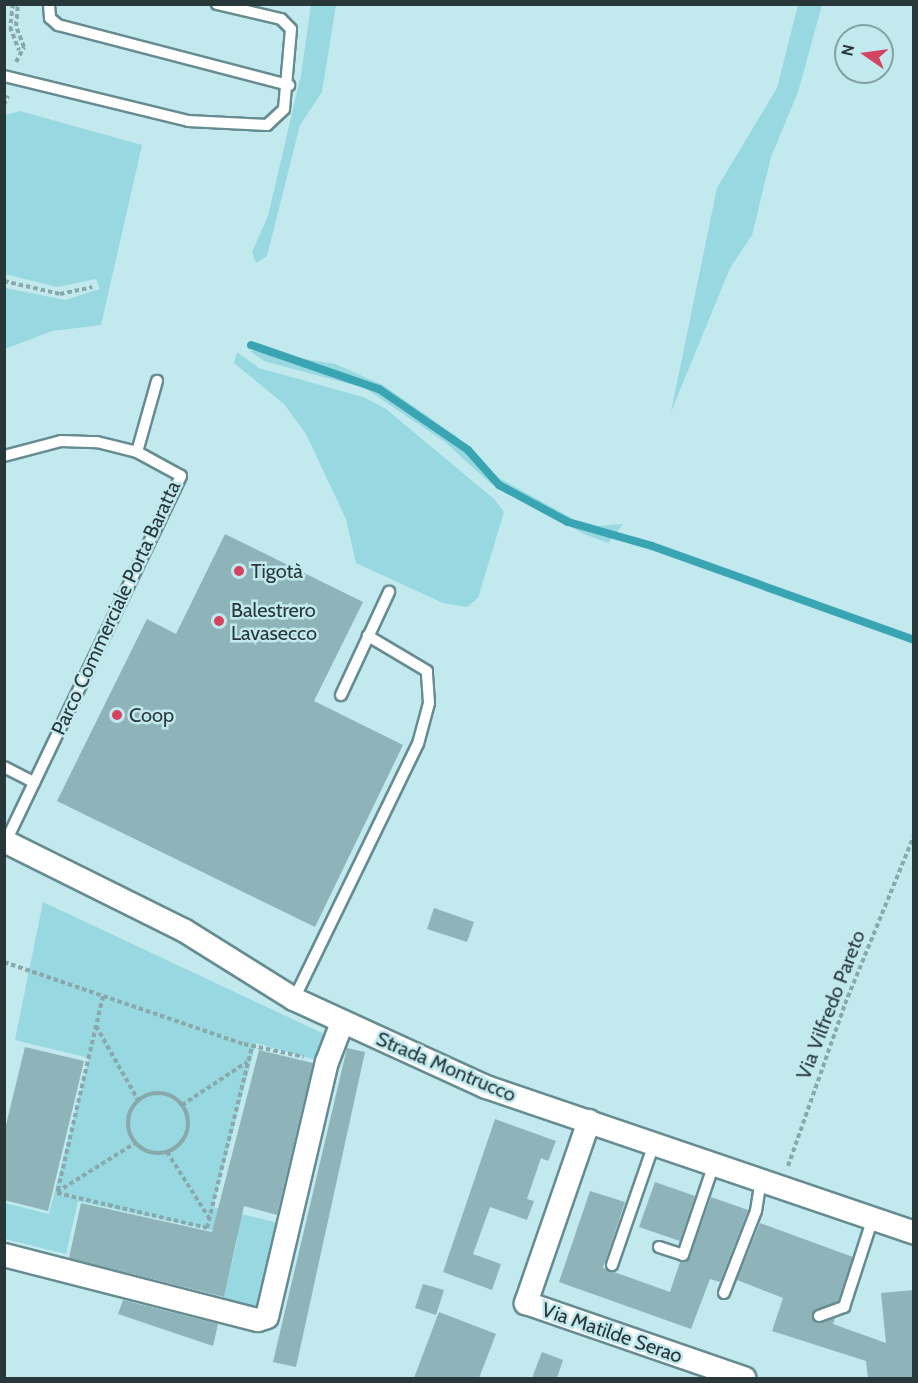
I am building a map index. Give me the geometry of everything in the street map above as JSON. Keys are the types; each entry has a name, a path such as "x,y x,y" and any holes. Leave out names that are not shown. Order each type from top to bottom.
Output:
{"street":[{"name":"Strada Montrucco","path":"5,842 185,931 294,999 342,1023 486,1087 782,1186 914,1233"},
{"path":"4,1255 258,1320 267,1317 327,1062 342,1023"},
{"name":"Via Matilde Serao","path":"589,1122 525,1303 744,1378"}],"lane":[{"path":"49,4 50,18 58,25 289,85"},
{"path":"8,77 188,121 267,125 277,119 289,85 291,29 281,20 217,4"},
{"path":"137,452 157,381"},
{"name":"Parco Commerciale Porta Baratta","path":"4,456 61,441 137,452 181,476 5,842"},
{"path":"341,695 388,592"},
{"path":"294,999 418,744 429,703 427,671 368,636"},
{"path":"4,767 34,782"},
{"path":"612,1265 654,1144"},
{"path":"659,1247 683,1255 714,1164"},
{"path":"724,1293 756,1211 761,1179"},
{"path":"819,1316 844,1307 873,1218"}],"path":[{"path":"13,4 14,37 20,50"},
{"path":"4,105 8,77 20,50 24,47 16,26 18,4"},
{"path":"4,281 51,293 92,287"},
{"name":"Via Vilfredo Pareto","path":"782,1186 845,1004 914,836"},
{"path":"4,962 252,1046 327,1062"},
{"path":"57,1193 104,996"},
{"path":"96,1026 138,1100"},
{"path":"57,1193 207,1228 252,1046"},
{"path":"182,1105 247,1062"},
{"path":"138,1100 161,1093 182,1105"},
{"path":"138,1100 128,1125 135,1143 150,1152 166,1152 187,1133 182,1105"},
{"path":"57,1193 135,1143"},
{"path":"166,1152 209,1218"}],"shaded area":[{"path":"311,5 336,5 322,92 300,125 267,256 256,263 252,252 268,216 301,75"},
{"path":"798,5 822,5 798,92 771,157 752,235 730,268 671,412 717,188 777,88"},
{"path":"20,111 142,145 101,325 52,331 5,349 5,288 65,300 100,289 96,279 57,287 5,274 5,115"},
{"path":"249,350 335,364 383,385 456,436 499,478 575,520 599,526 623,524 608,543 584,534 490,483 445,442 365,388 264,361"},
{"path":"237,352 259,368 363,397 386,409 494,499 504,512 478,598 467,607 443,603 356,563 346,519 306,434 284,404 234,363"},
{"path":"43,902 324,1034 316,1060 256,1043 213,1207 279,1223 258,1310 223,1302 238,1236 78,1201 66,1254 5,1239 5,1203 49,1214 89,1058 15,1040"}],"building":[{"path":"225,534 363,602 314,701 403,745 315,927 57,801 147,619 176,634"},
{"path":"434,908 474,922 467,942 427,929"},
{"path":"25,1047 84,1061 48,1211 4,1200 4,1133"},
{"path":"347,1048 365,1052 296,1367 273,1362"},
{"path":"259,1050 313,1063 277,1215 244,1206 224,1297 69,1258 81,1203 212,1232"},
{"path":"495,1119 556,1141 548,1161 541,1158 527,1199 534,1201 527,1220 490,1207 473,1254 501,1264 492,1290 443,1272"},
{"path":"655,1182 695,1196 680,1241 639,1227"},
{"path":"590,1191 625,1202 603,1268 670,1292 680,1262 690,1257 711,1197 748,1210 720,1282 710,1279 691,1329 559,1282"},
{"path":"760,1223 853,1257 838,1301 813,1312 817,1323 835,1318 833,1324 886,1343 881,1293 914,1290 914,1378 868,1378 866,1361 772,1331 783,1298 737,1280"},
{"path":"423,1284 444,1290 436,1315 415,1308"},
{"path":"123,1300 218,1324 213,1346 118,1314"},
{"path":"439,1312 496,1334 479,1378 414,1378"},
{"path":"542,1352 563,1360 557,1378 532,1378"}],"waterway":[{"path":"251,345 379,389 468,450 499,485 568,522 652,546 914,640"}],"place":[{"name":"Tigotà","path":"239,571"},
{"name":"Balestrero Lavasecco","path":"219,621"},
{"name":"Coop","path":"117,715"}]}
